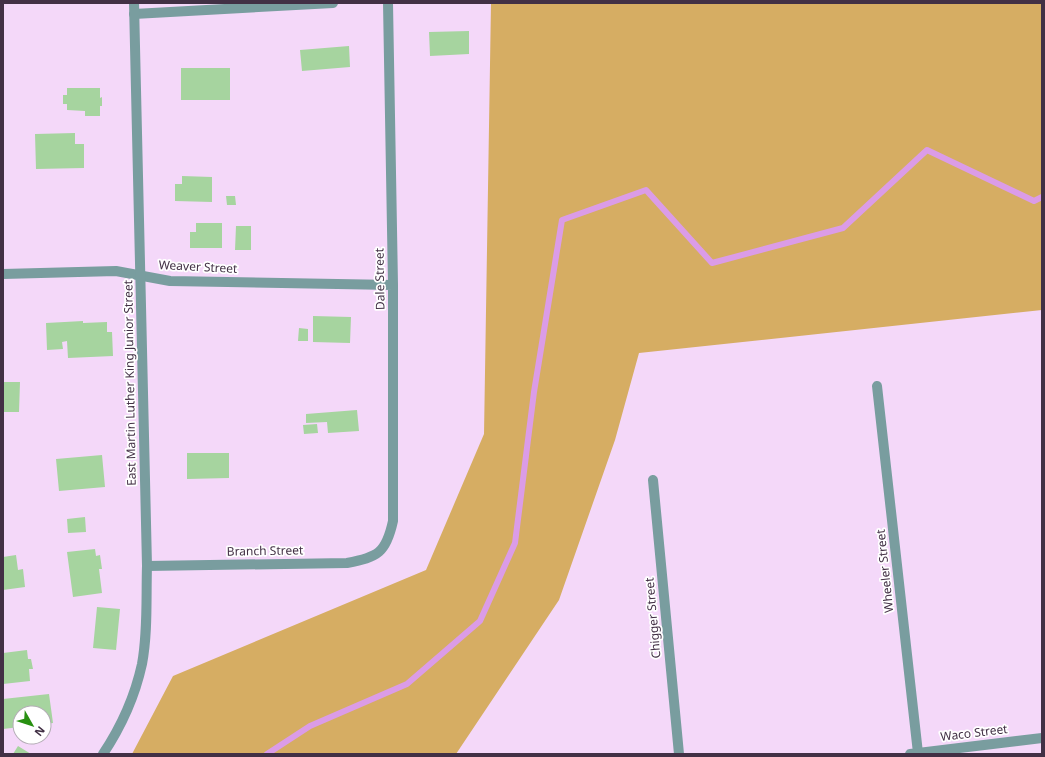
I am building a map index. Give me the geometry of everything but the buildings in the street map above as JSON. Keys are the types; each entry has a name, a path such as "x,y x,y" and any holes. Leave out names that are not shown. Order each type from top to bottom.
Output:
{"street":[{"name":"East Martin Luther King Junior Street","path":"103,754 122,723 134,693 142,663 145,629 147,566 134,3"},
{"path":"134,14 333,3"},
{"name":"Dale Street","path":"381,552 389,539 393,521 393,285 388,3"},
{"name":"Weaver Street","path":"3,274 116,271 170,280 393,285"},
{"name":"Wheeler Street","path":"877,386 914,754"},
{"name":"Chigger Street","path":"653,480 679,754"},
{"name":"Branch Street","path":"147,566 348,563 366,559 381,552"},
{"name":"Waco Street","path":"914,754 1042,738"}],"shaded area":[{"path":"491,3 1042,3 1042,310 639,353 615,440 559,600 456,754 132,754 173,676 426,570 484,434"}],"waterway":[{"path":"267,754 310,726 407,684 480,621 515,543 534,392 562,220 646,190 712,263 843,228 927,150 1034,201 1042,197"}]}
